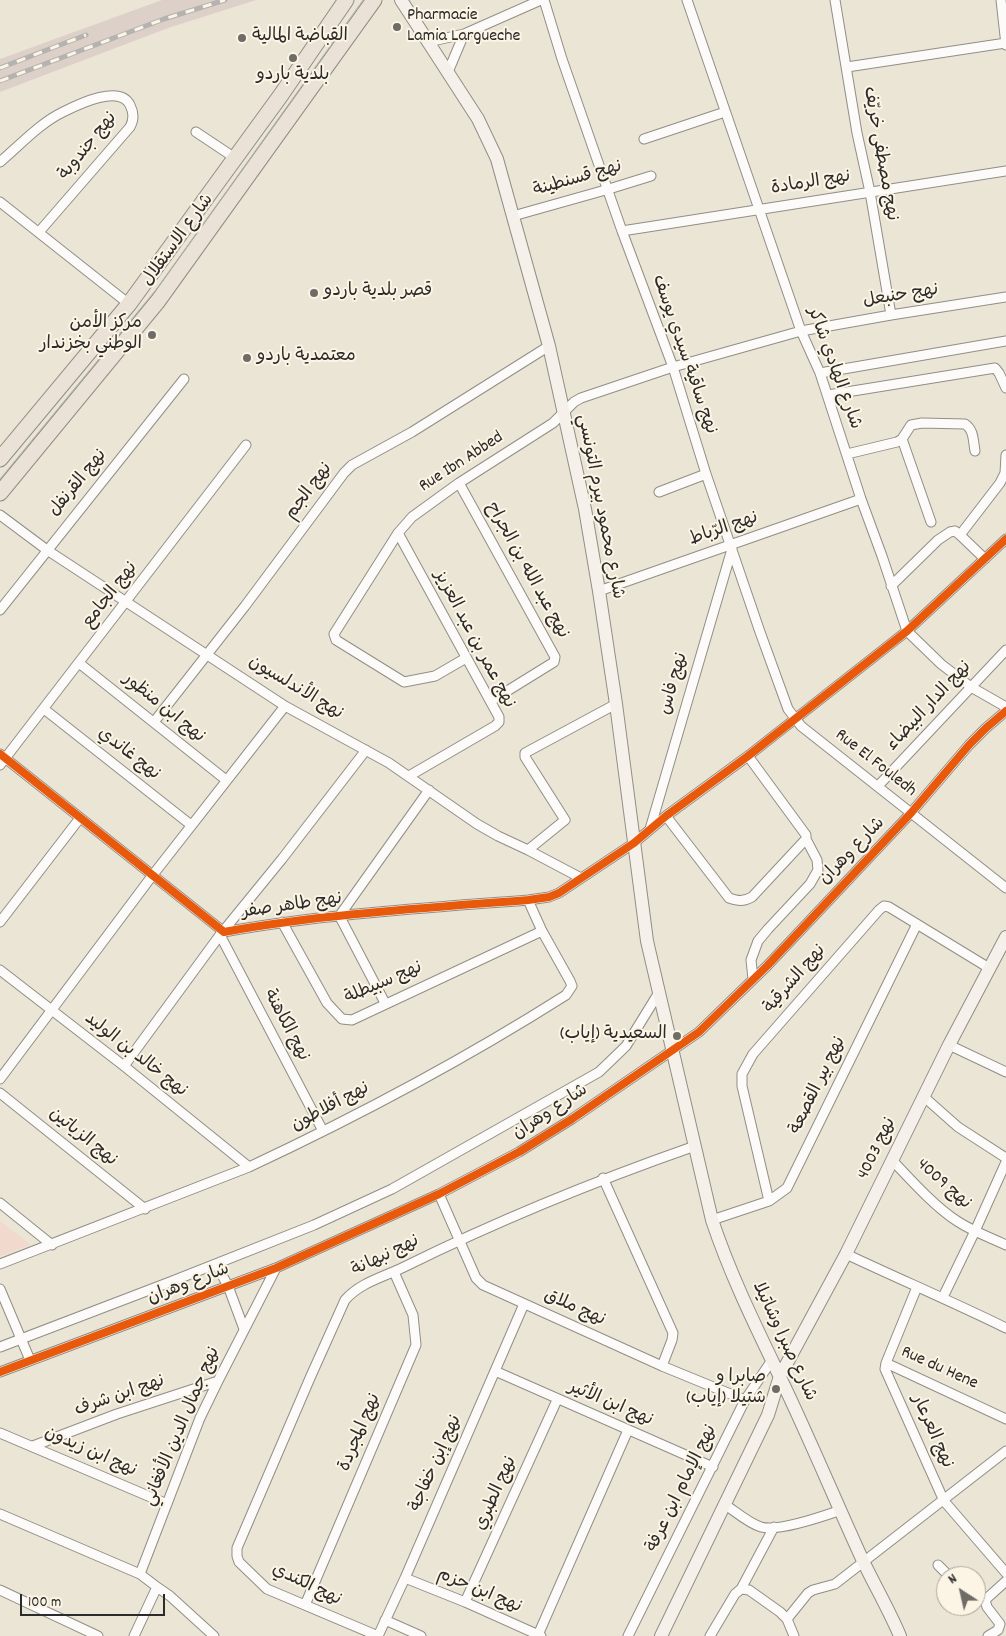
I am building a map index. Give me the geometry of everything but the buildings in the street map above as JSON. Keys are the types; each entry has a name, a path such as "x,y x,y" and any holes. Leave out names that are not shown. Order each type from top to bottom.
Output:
{"main road":[{"name":"شارع الاستقلال","path":"0,459 130,304 346,0"},
{"name":"شارع الاستقلال","path":"0,493 158,301 374,0"},
{"name":"شارع محمود بيرم التونسي","path":"401,0 489,139 497,159 549,346 585,509 616,704 647,941 672,1050"},
{"name":"نهج 4003","path":"662,1635 768,1414 780,1376 846,1254 923,1096 1006,936"},
{"name":"شارع صبرا وشاتيلا","path":"672,1050 712,1220 723,1253 864,1562 900,1636"}],"street":[{"path":"428,42 464,34 542,0"},
{"name":"نهج ساقية سيدي يوسف","path":"542,0 622,231 673,367 706,474 769,658 794,720"},
{"name":"شارع الهادي شاكر","path":"687,0 801,331 828,395 861,499 907,631 941,664 971,687 1006,709"},
{"name":"نهج مصطفى خريّف","path":"836,0 857,133 870,192 891,315"},
{"path":"847,67 1006,44 1001,0"},
{"path":"448,72 464,34"},
{"name":"نهج جندوبة","path":"0,162 44,124 64,111 105,96 119,96 129,102 133,115 130,127 39,232"},
{"path":"644,139 725,112"},
{"path":"196,132 235,158"},
{"name":"نهج الرمادة","path":"622,231 759,208 1006,171"},
{"name":"نهج قسنطينة","path":"513,216 651,176"},
{"path":"0,202 130,304"},
{"name":"نهج حنبعل","path":"801,331 1006,298"},
{"name":"Rue Ibn Abbed","path":"466,658 435,676 404,682 334,637 334,632 398,533 412,517 459,483 553,424 574,402 581,398 673,367 801,331"},
{"path":"820,373 1006,341"},
{"name":"نهج الجم","path":"154,722 208,655 344,473 352,465 423,425 549,346"},
{"path":"828,395 995,368 1006,388"},
{"name":"نهج القرنفل","path":"0,610 184,378"},
{"path":"847,454 897,442 902,439 907,429 916,424 960,423 970,428 975,451"},
{"path":"902,439 931,522"},
{"name":"نهج الجامع","path":"2,759 44,710 246,445"},
{"path":"960,535 1000,483 1005,473 1006,455"},
{"path":"659,492 706,474"},
{"name":"نهج عبد الله بن الجراح","path":"459,483 556,657 554,662 490,701"},
{"name":"نهج الرّباط","path":"599,591 731,547 861,499"},
{"name":"نهج الأندلسيون","path":"0,516 47,550 285,706 366,750 409,776 477,824 581,878"},
{"path":"892,586 944,535 955,531 985,559"},
{"name":"نهج عمر بن عبد العزيز","path":"398,533 499,717 499,722 495,726 409,776"},
{"name":"نهج طاهر صفر","path":"2,759 80,818 222,934 282,922 340,915 528,900 555,895 634,843 666,816 748,756 907,631 1006,539"},
{"name":"نهج فاس","path":"650,829 731,547"},
{"name":"نهج الدار البيضاء","path":"878,786 1006,650"},
{"name":"نهج ابن منظور","path":"79,663 226,780"},
{"path":"528,850 565,822 565,819 525,756 525,753 616,704"},
{"path":"0,1079 152,876 285,706"},
{"name":"شارع وهران","path":"0,1372 276,1268 439,1194 519,1152 572,1119 699,1032 754,979 911,813 969,746 1006,709"},
{"name":"نهج غاندي","path":"44,710 191,825"},
{"name":"Rue El Fouledh","path":"794,720 1006,888"},
{"path":"124,1066 222,934 366,750"},
{"path":"748,756 806,836 818,860 818,870 810,884 758,941 751,960 754,979"},
{"path":"385,1003 340,915 429,790"},
{"path":"666,816 729,898 738,901 752,897 806,839"},
{"path":"0,922 80,818"},
{"name":"نهج أفلاطون","path":"0,1264 250,1167 323,1131 449,1064 566,995 572,986 570,981 542,931 528,900"},
{"name":"نهج الشرقية","path":"769,1201 742,1086 742,1074 745,1066 752,1054 879,910 884,906 889,907 989,968"},
{"name":"نهج سبيطلة","path":"282,922 327,1003 342,1018 352,1020 542,931"},
{"name":"نهج بير القصعة","path":"712,1220 769,1201 787,1188 917,924"},
{"name":"نهج الكاهنة","path":"222,934 323,1131"},
{"name":"نهج خالد بن الوليد","path":"0,970 250,1167"},
{"path":"0,1347 314,1225 392,1189 599,1072 626,1046 658,994"},
{"path":"949,1046 1006,1072"},
{"name":"نهج الزياتين","path":"0,1093 145,1209"},
{"path":"923,1096 958,1127 1006,1160 975,1231 942,1297"},
{"name":"نهج نبهانة","path":"238,1548 310,1378 346,1300 352,1292 459,1240 603,1178 695,1146"},
{"name":"نهج 4009","path":"892,1160 922,1191 955,1220 1006,1245"},
{"path":"603,1178 673,1333 662,1366"},
{"name":"نهج ملاق","path":"439,1194 459,1240 479,1281 483,1285 662,1366 745,1400"},
{"path":"0,1203 52,1245"},
{"path":"846,1254 1006,1328"},
{"path":"216,1264 228,1286 244,1329"},
{"name":"نهج جمال الدين الأفغاني","path":"140,1574 200,1418 276,1268"},
{"name":"نهج المجردة","path":"305,1605 416,1345 413,1315 394,1272"},
{"path":"886,1363 917,1287"},
{"path":"0,1289 30,1360"},
{"name":"نهج إبن خفاجة","path":"378,1636 524,1304"},
{"name":"نهج الإمام ابن عرفة","path":"628,1636 745,1400 772,1360"},
{"name":"Rue du Hene","path":"886,1363 1006,1419"},
{"name":"نهج العرعار","path":"886,1363 885,1369 944,1500 1006,1573"},
{"name":"نهج ابن الأثير","path":"495,1371 557,1400 713,1467"},
{"name":"نهج ابن شرف","path":"33,1446 118,1414 218,1381"},
{"name":"نهج الطبري","path":"466,1602 557,1400"},
{"path":"539,1635 628,1430"},
{"name":"نهج ابن زيدون","path":"0,1433 167,1504"},
{"path":"787,1619 808,1593 835,1584 1006,1452"},
{"path":"724,1504 759,1526 767,1528 809,1522 841,1510"},
{"path":"0,1514 140,1574 170,1596 214,1636"},
{"path":"710,1636 735,1594 740,1589 774,1527"},
{"name":"نهج الكندي","path":"238,1548 237,1556 239,1562 261,1584 273,1592 378,1636"},
{"name":"نهج ابن حزم","path":"405,1578 466,1602 539,1635"},
{"path":"986,1597 1006,1581"},
{"path":"134,1636 157,1587"},
{"path":"740,1589 749,1590 780,1612 787,1619 794,1636"},
{"path":"0,1590 98,1636"},
{"path":"986,1605 1000,1624 998,1630 988,1636"},
{"path":"385,1620 422,1636"}],"shaded area":[{"path":"162,0 256,0 168,28 0,92 0,59"},
{"path":"0,1221 31,1245 0,1256"}],"tram line":[{"path":"0,479 159,286 363,0"}],"railway":[{"path":"0,81 164,19 225,0"},
{"path":"0,68 86,35"}],"cycle path":[{"path":"0,754 224,932 337,916 549,897 559,893 634,843 666,816 748,756 907,631 1006,539"},
{"path":"0,1372 276,1268 439,1194 519,1152 572,1119 699,1032 767,966 911,813 969,745 1006,711"}],"place":[{"name":"Pharmacie Lamia Largueche","path":"397,27"},
{"name":"القباضة المالية","path":"242,38"},
{"name":"بلدية باردو","path":"293,58"},
{"name":"قصر بلدية باردو","path":"314,293"},
{"name":"مركز الأمن الوطني بخزندار","path":"152,335"},
{"name":"معتمدية باردو","path":"247,358"},
{"name":"السعيدية (إياب)","path":"677,1036"},
{"name":"صابرا و شتيلا (إياب)","path":"776,1389"}]}
